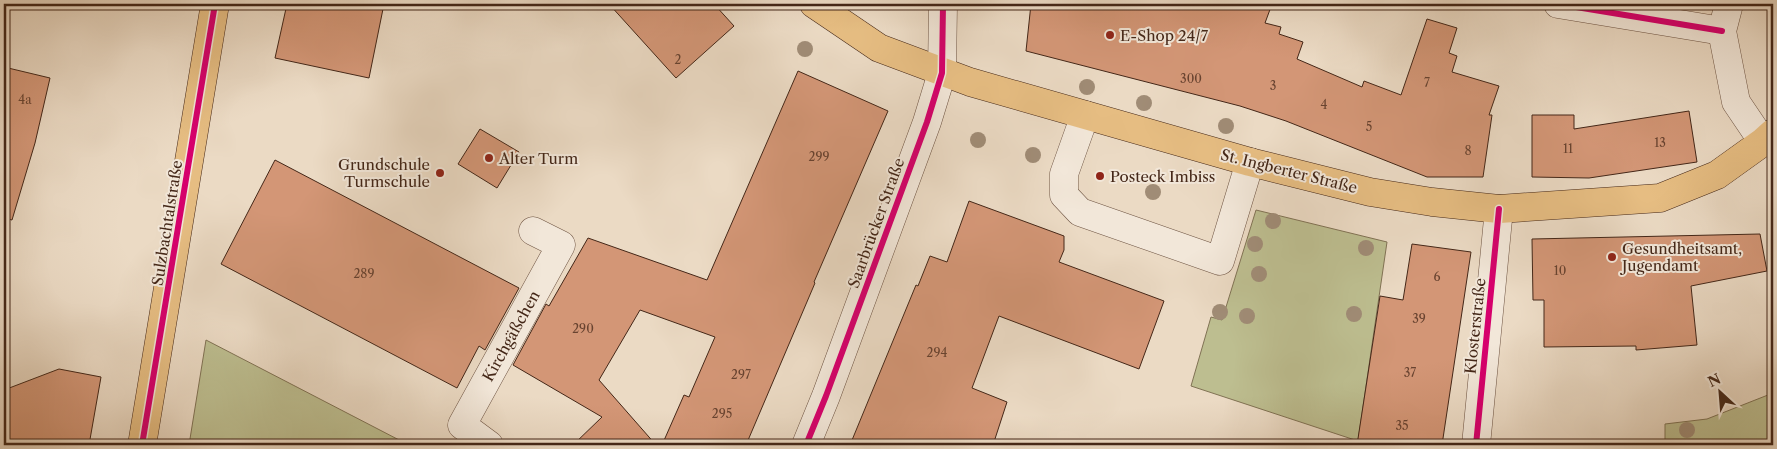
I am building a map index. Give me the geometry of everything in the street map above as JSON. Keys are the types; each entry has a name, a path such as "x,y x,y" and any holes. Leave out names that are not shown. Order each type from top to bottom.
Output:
{"main road":[{"name":"Sulzbachtalstraße","path":"142,445 212,32 215,4"},
{"name":"St. Ingberter Straße","path":"814,4 879,48 942,73 1250,162 1370,192 1432,202 1499,209 1660,198 1716,175 1768,137"}],"street":[{"name":"Saarbrücker Straße","path":"806,445 840,358 942,73 943,4"},
{"path":"1558,4 1722,31"},
{"path":"1730,4 1722,31 1736,102 1768,137"},
{"path":"1086,115 1064,174 1064,195 1080,212 1220,261 1250,162"},
{"name":"Klosterstraße","path":"1476,445 1499,209"},
{"name":"Kirchgäßchen","path":"488,445 462,425 561,245 533,230"}],"green space":[{"path":"1256,210 1387,242 1358,441 1191,386 1211,317 1222,320"},
{"path":"206,340 403,442 410,445 189,445"},
{"path":"1773,393 1773,445 1665,445 1665,424 1707,419"}],"building":[{"path":"287,4 384,4 369,78 275,58"},
{"path":"609,4 714,4 734,26 676,78"},
{"path":"1031,4 1272,4 1265,23 1281,27 1279,34 1303,42 1297,59 1362,87 1364,81 1401,95 1427,19 1457,28 1449,53 1457,56 1452,72 1499,86 1489,115 1492,115 1483,177 1427,177 1286,121 1240,106 1026,51"},
{"path":"4,67 50,78 35,143 12,220 4,218"},
{"path":"798,71 888,111 746,445 662,445 684,395 689,397 715,337 640,310 599,380 656,445 573,445 602,417 513,365 546,304 549,306 588,238 707,280"},
{"path":"1689,111 1697,162 1589,178 1532,177 1532,115 1574,115 1574,129"},
{"name":"Alter Turm","path":"480,129 519,152 497,188 458,164"},
{"path":"275,160 519,288 485,350 479,346 457,388 221,264"},
{"path":"969,201 1064,236 1064,250 1059,262 1164,301 1139,369 999,316 972,388 1007,402 993,445 850,445 916,285 918,286 930,256 947,262"},
{"path":"1760,234 1767,271 1691,286 1697,345 1636,350 1636,346 1544,347 1544,300 1533,300 1532,239"},
{"path":"1412,244 1471,252 1442,445 1357,445 1380,296 1403,300"},
{"path":"59,369 101,377 89,445 4,445 4,390"}],"cycle path":[{"path":"142,445 215,4"},
{"path":"806,445 826,396 927,122 942,73 943,4"},
{"path":"1558,4 1722,31"},
{"path":"1476,445 1499,209"}],"place":[{"name":"E-Shop 24/7","path":"1110,35"},
{"name":"Alter Turm","path":"489,158"},
{"name":"Grundschule Turmschule","path":"440,173"},
{"name":"Posteck Imbiss","path":"1100,176"},
{"name":"Gesundheitsamt, Jugendamt","path":"1612,257"}]}
